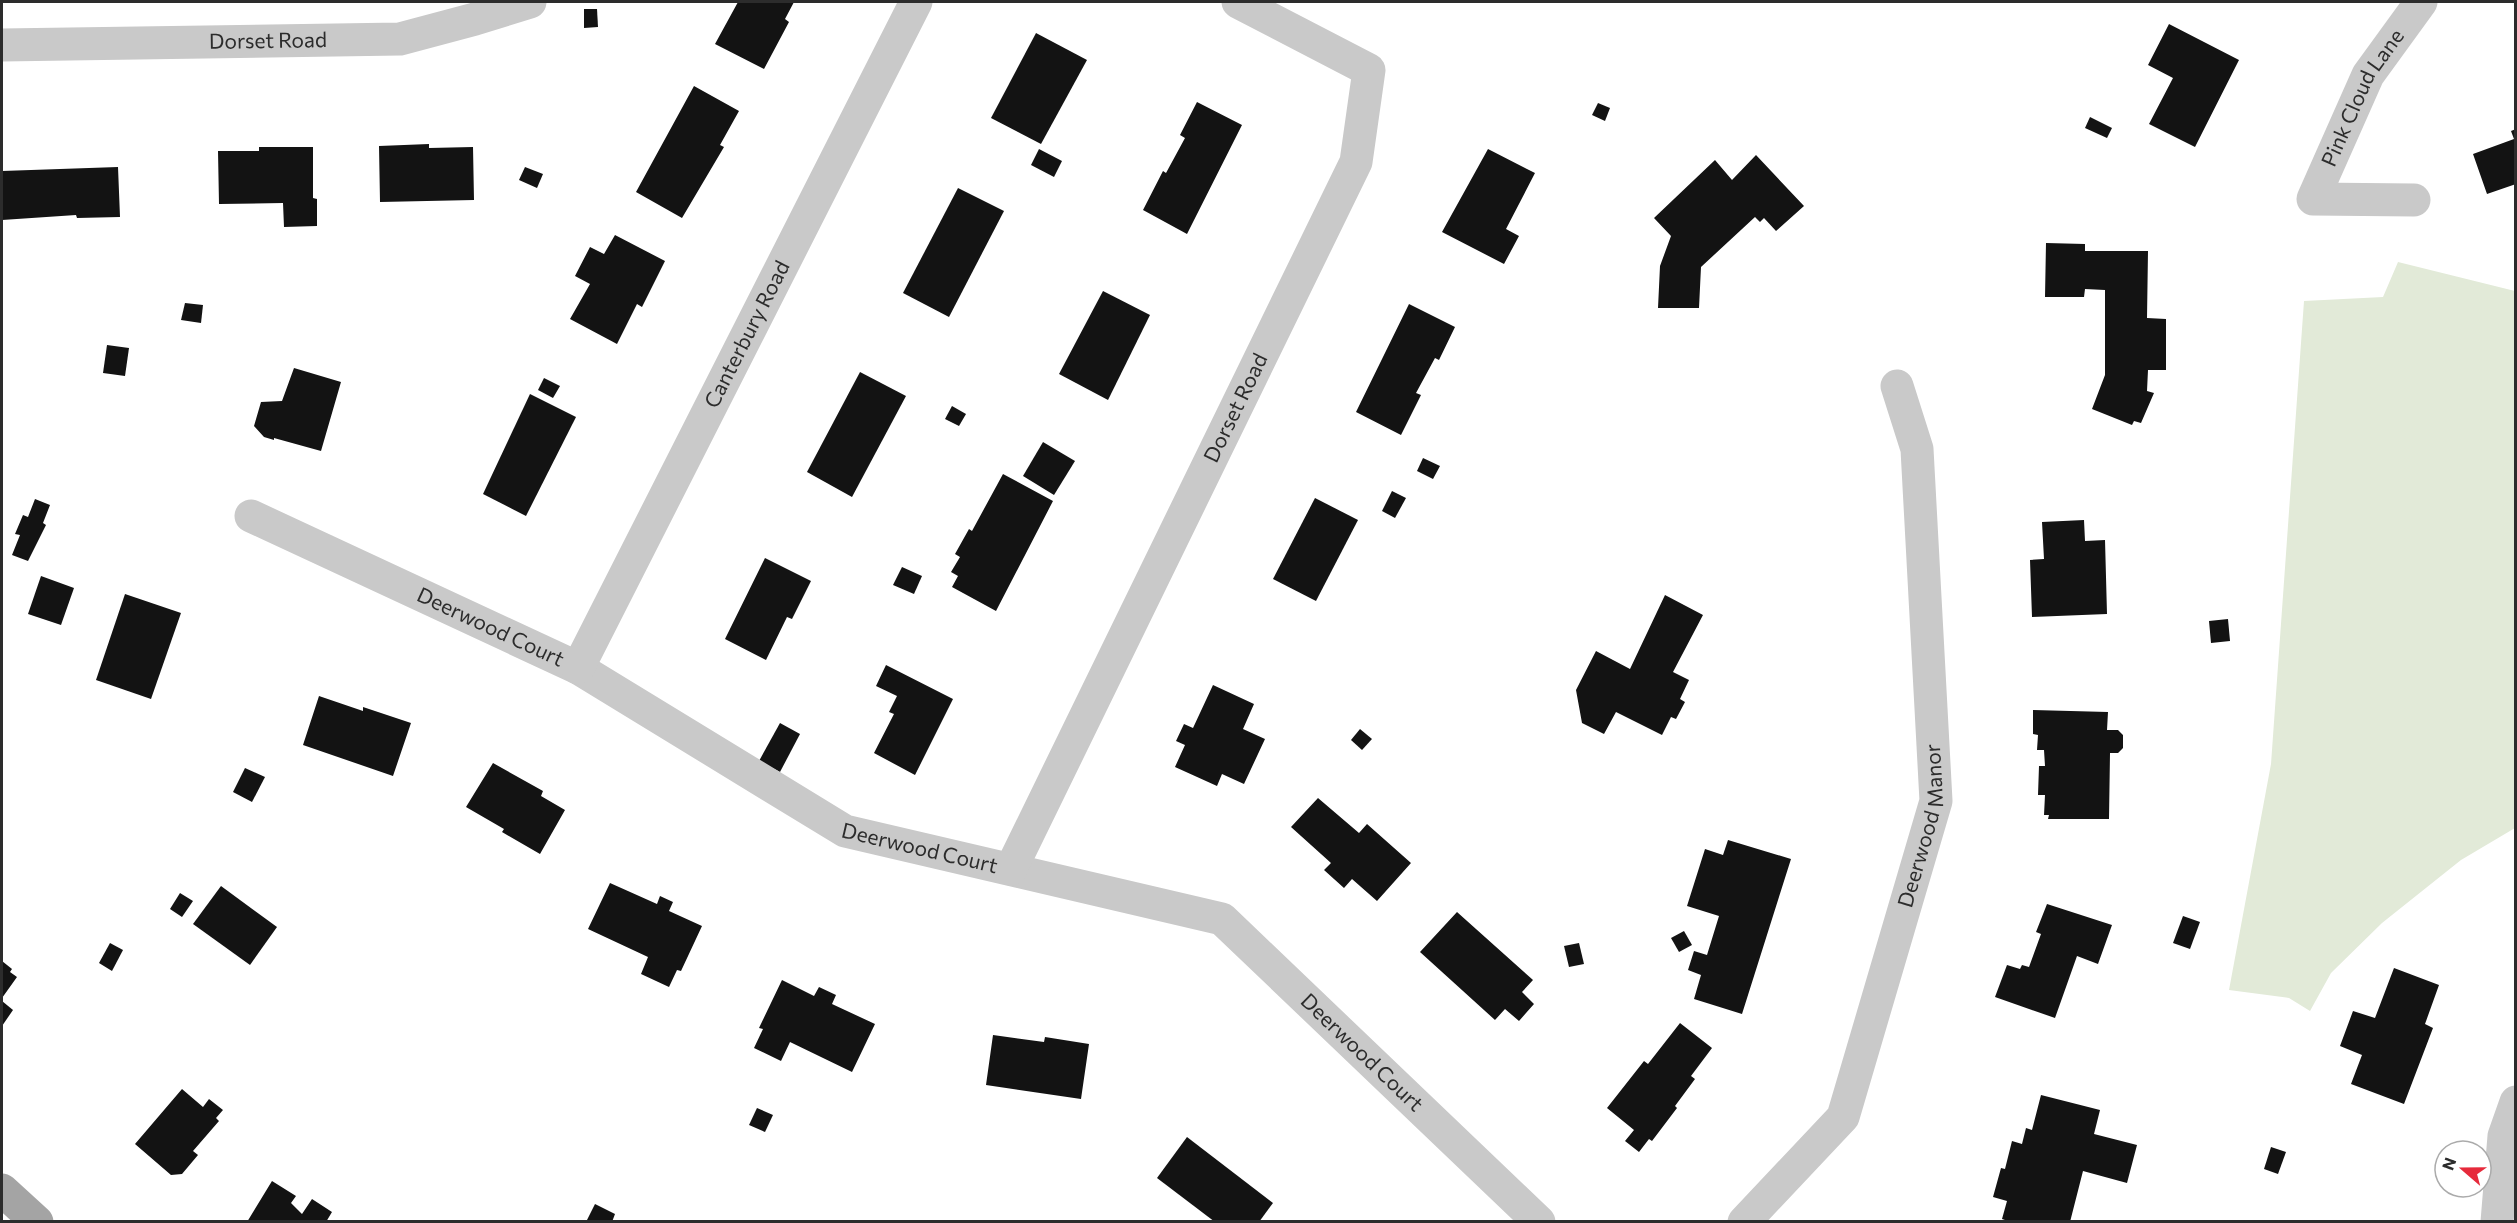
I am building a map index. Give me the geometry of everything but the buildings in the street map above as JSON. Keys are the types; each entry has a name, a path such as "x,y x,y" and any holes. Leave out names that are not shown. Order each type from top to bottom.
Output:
{"main road":[{"path":"2,1190 37,1221"}],"street":[{"name":"Dorset Road","path":"2,45 400,39 475,20 530,2"},
{"name":"Canterbury Road","path":"578,668 916,2"},
{"name":"Dorset Road","path":"1011,869 1356,162 1369,70 1238,2"},
{"name":"Pink Cloud Lane","path":"2414,200 2313,199 2368,75 2421,2"},
{"name":"Deerwood Manor","path":"1744,1221 1843,1117 1936,801 1917,449 1897,386"},
{"name":"Deerwood Court","path":"251,516 578,668 845,831 1222,918 1539,1221"},
{"path":"2497,1221 2504,1136 2516,1102"}],"green space":[{"path":"2398,262 2515,291 2515,828 2461,860 2382,923 2331,973 2310,1011 2289,998 2229,990 2271,764 2304,301 2383,297"}]}
